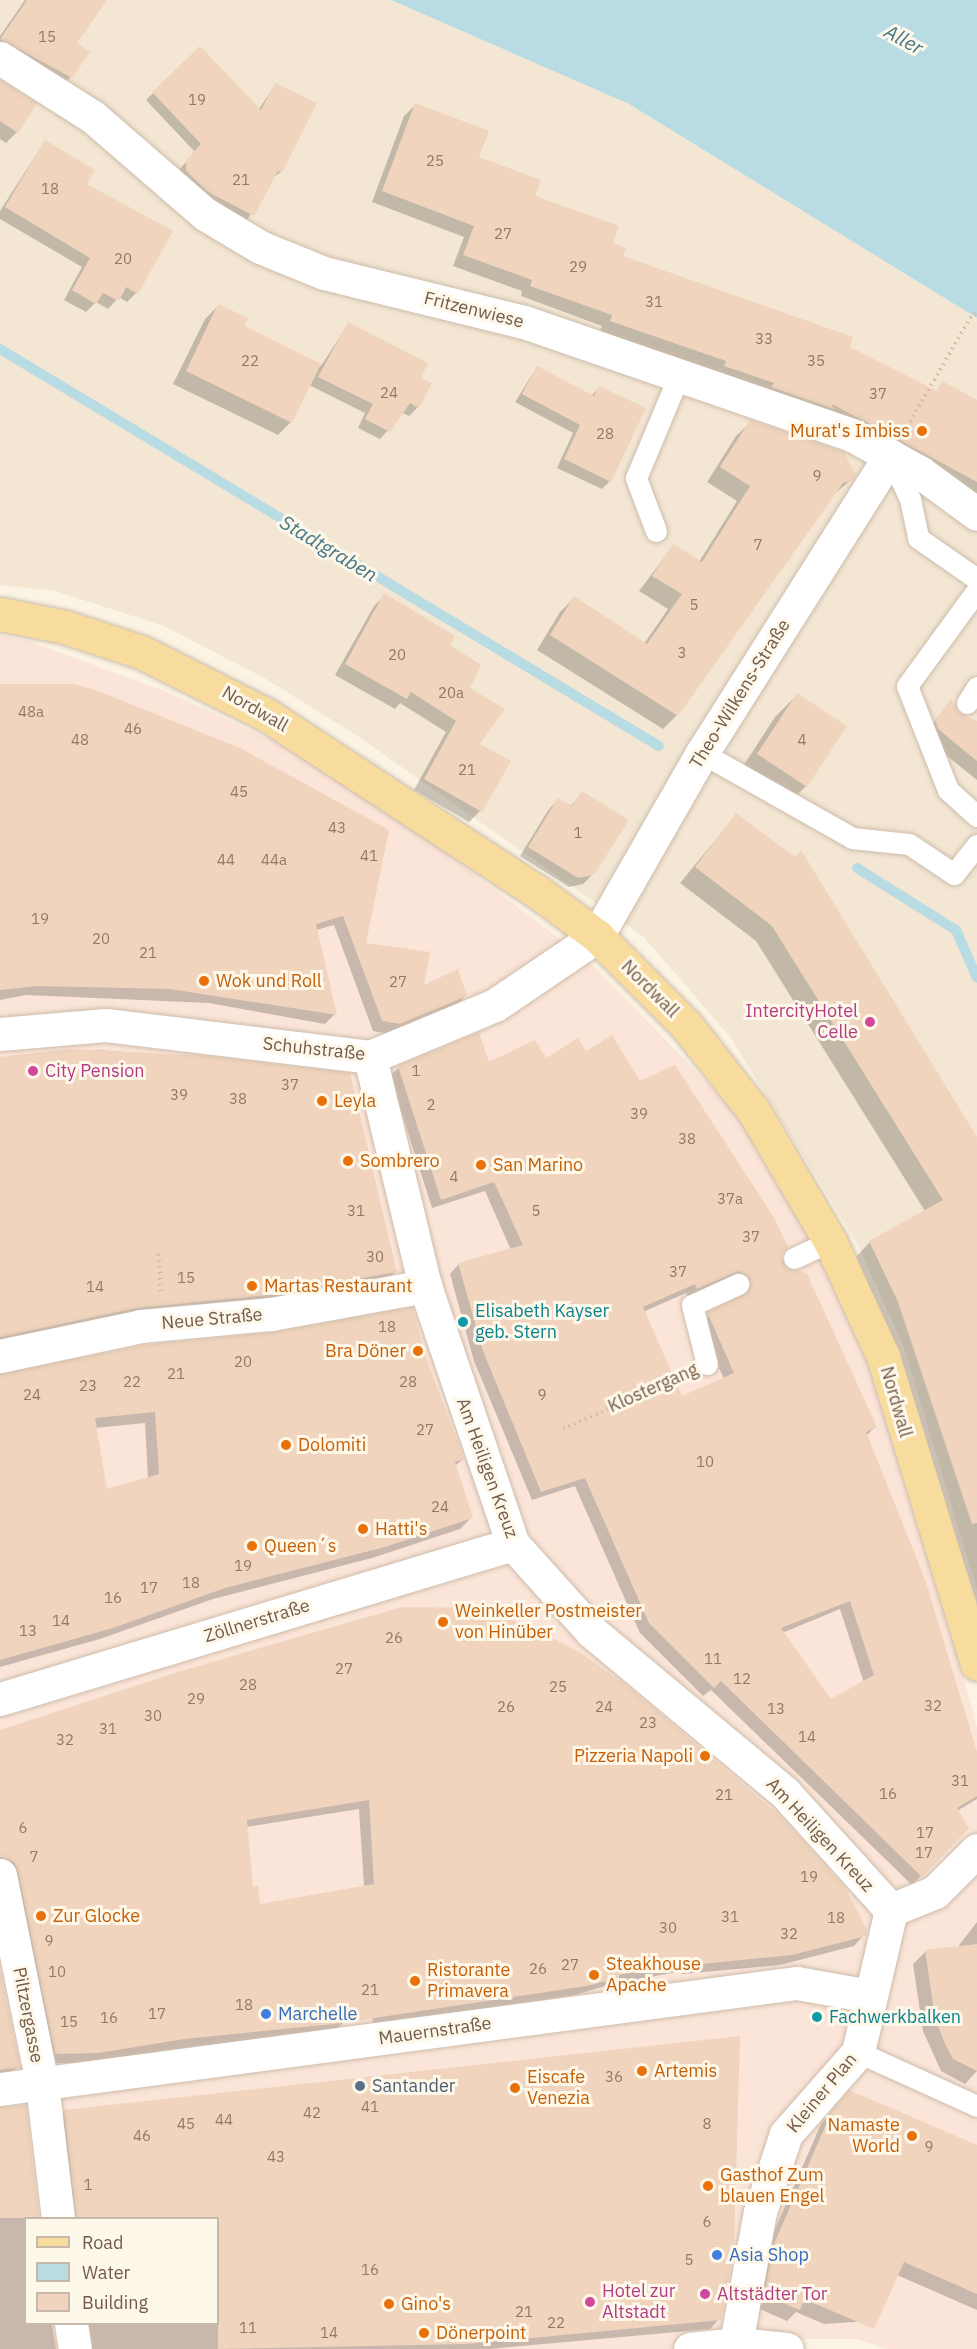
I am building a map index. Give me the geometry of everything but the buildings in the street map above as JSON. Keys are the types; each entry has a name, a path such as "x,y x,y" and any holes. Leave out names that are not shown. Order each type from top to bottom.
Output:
{"main road":[{"name":"Nordwall","path":"0,614 65,627 141,652 217,687 428,819 597,936 686,1025 726,1073 769,1134 830,1241 883,1356 977,1664"}],"street":[{"name":"Fritzenwiese","path":"0,58 93,117 205,214 260,247 324,273 524,322 680,373 852,435 890,456 977,514"},
{"name":"Theo-Wilkens-Straße","path":"597,936 702,753 890,456"},
{"name":"Schuhstraße","path":"0,1034 106,1025 370,1057 495,1005 597,936"},
{"name":"Am Heiligen Kreuz","path":"370,1057 425,1286 513,1544 592,1632 785,1793 891,1911"},
{"name":"Neue Straße","path":"0,1356 141,1326 271,1314 425,1286"},
{"name":"Zöllnerstraße","path":"0,1699 513,1544"},
{"path":"891,1911 935,1892 977,1850"},
{"name":"Piltzergasse","path":"0,1875 42,2084 58,2217"},
{"name":"Kleiner Plan","path":"736,2347 760,2212 786,2133 858,2052 891,1911"},
{"name":"Mauernstraße","path":"0,2089 797,1983 870,1996"},
{"path":"71,2325 75,2349"},
{"path":"690,2349 736,2347 787,2349"}],"lane":[{"path":"656,531 636,478 680,373"},
{"path":"890,456 910,499 918,538 977,579"},
{"path":"977,590 907,686 948,790 977,816"},
{"path":"702,753 852,838 909,844 954,874 977,845"},
{"path":"794,1258 830,1241"},
{"name":"Klostergang","path":"707,1364 692,1305 738,1284"},
{"path":"858,2052 977,2106"}],"path":[{"path":"890,456 970,318 977,312"},
{"name":"Klostergang","path":"563,1429 707,1364"}],"shaded area":[{"path":"0,0 391,0 629,104 977,318 977,1590 904,1347 856,1241 730,1037 644,937 356,735 266,679 164,626 55,591 0,585"},
{"path":"0,635 26,640 167,692 336,770 589,961 745,1122 878,1357 977,1728 977,2349 888,2349 857,2339 737,2339 731,2349 0,2349"}],"water":[{"name":"Aller","path":"391,0 977,0 977,318 629,104"}],"waterway":[{"name":"Stadtgraben","path":"0,349 659,746"},
{"name":"Stadtgraben","path":"857,868 956,930 977,978"}],"place":[{"name":"Murat's Imbiss","path":"922,431"},
{"name":"Wok und Roll","path":"204,981"},
{"name":"IntercityHotel Celle","path":"870,1022"},
{"name":"City Pension","path":"33,1071"},
{"name":"Leyla","path":"322,1101"},
{"name":"Sombrero","path":"348,1161"},
{"name":"San Marino","path":"481,1165"},
{"name":"Martas Restaurant","path":"252,1286"},
{"name":"Elisabeth Kayser geb. Stern","path":"463,1322"},
{"name":"Bra Döner","path":"418,1351"},
{"name":"Dolomiti","path":"286,1445"},
{"name":"Hatti's","path":"363,1529"},
{"name":"Queen´s","path":"252,1546"},
{"name":"Weinkeller Postmeister von Hinüber","path":"443,1622"},
{"name":"Pizzeria Napoli","path":"705,1756"},
{"name":"Zur Glocke","path":"41,1916"},
{"name":"Steakhouse Apache","path":"594,1975"},
{"name":"Ristorante Primavera","path":"415,1981"},
{"name":"Marchelle","path":"266,2014"},
{"name":"Fachwerkbalken","path":"817,2017"},
{"name":"Artemis","path":"642,2071"},
{"name":"Santander","path":"360,2086"},
{"name":"Eiscafe Venezia","path":"515,2088"},
{"name":"Namaste World","path":"912,2136"},
{"name":"Gasthof Zum blauen Engel","path":"708,2186"},
{"name":"Asia Shop","path":"717,2255"},
{"name":"Altstädter Tor","path":"705,2294"},
{"name":"Hotel zur Altstadt","path":"590,2302"},
{"name":"Gino's","path":"389,2304"},
{"name":"Dönerpoint","path":"424,2333"}]}
